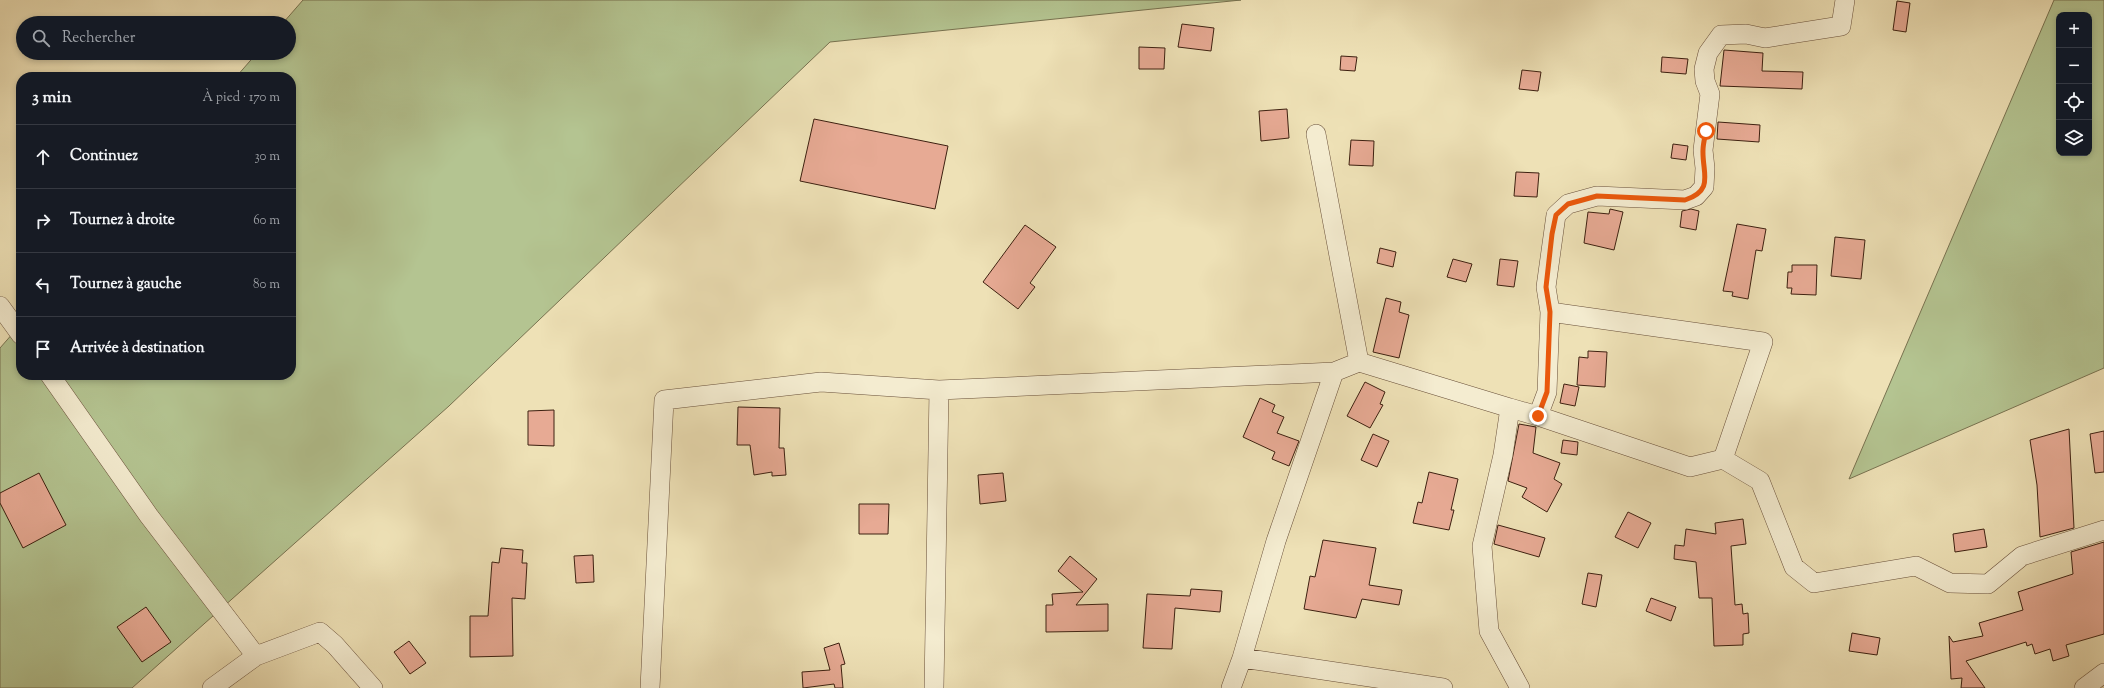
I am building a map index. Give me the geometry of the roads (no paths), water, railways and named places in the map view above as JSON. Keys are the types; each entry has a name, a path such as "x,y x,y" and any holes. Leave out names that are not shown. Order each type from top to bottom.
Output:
{"street":[{"path":"1538,416 1547,392 1550,312 1546,287 1552,234 1556,215 1568,204 1597,196 1685,200 1696,196 1704,187 1705,168 1703,150 1710,94 1704,81 1704,69 1708,53 1721,35 1746,34 1765,38 1841,26 1845,0"},
{"path":"1316,134 1359,362"},
{"path":"0,306 16,327"},
{"path":"1550,312 1763,342 1724,459"},
{"path":"650,688 664,400 821,382 939,390 1334,372 1359,362 1538,416 1690,467 1724,459 1760,481 1794,567 1814,583 1916,566 1950,583 1988,584 2022,556 2104,530"},
{"path":"1231,688 1242,658 1276,541 1334,372"},
{"path":"54,380 149,516 256,656"},
{"path":"934,688 939,390"},
{"path":"1510,408 1503,454 1482,546 1489,632 1520,688"},
{"path":"212,688 256,656 320,632 335,645 373,688"},
{"path":"1242,658 1443,688"},
{"path":"2084,688 2104,673"}]}
